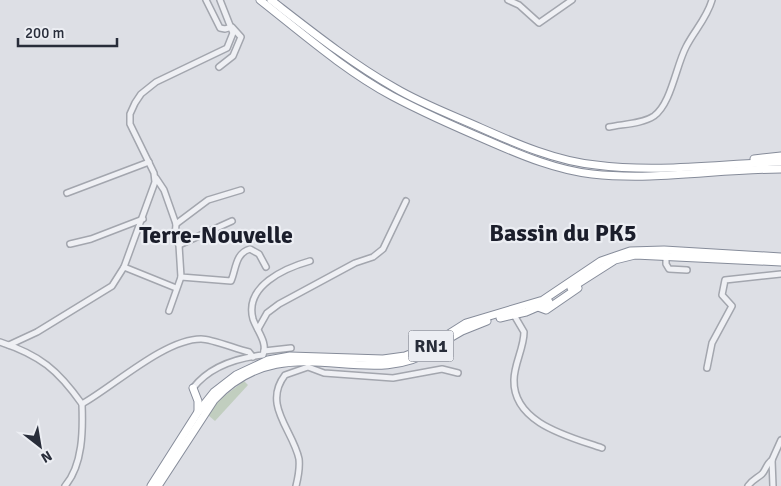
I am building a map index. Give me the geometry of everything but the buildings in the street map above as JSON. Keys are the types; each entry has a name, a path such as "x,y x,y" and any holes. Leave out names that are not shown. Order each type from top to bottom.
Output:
{"highway":[{"path":"260,0 315,43 391,95 510,150 552,165 591,174 675,176 781,169"},
{"path":"271,0 357,65 396,89 514,143 554,156 594,165 673,168 781,162"},
{"path":"736,163 781,156"},
{"path":"722,172 781,174"},
{"name":"RN1","path":"151,486 198,412 214,392 236,375 268,360 303,356 383,359 413,354 428,347 466,323 543,300 601,261 623,252 658,250 781,258"},
{"path":"754,256 781,253"},
{"name":"RN1","path":"158,486 196,424 224,390 244,376 272,364 376,365 396,363 423,355 472,326 538,307 605,266 623,257 635,254 781,262"},
{"path":"193,388 203,395 214,392"},
{"path":"193,388 198,404 198,412"}],"street":[{"path":"206,0 220,28 232,27"},
{"path":"219,67 233,56 241,40 232,27 220,0"},
{"path":"508,0 541,23 572,0"},
{"path":"609,127 647,120 658,112 668,97 681,57 712,0"},
{"path":"168,312 181,277 179,245 175,238 176,224 164,190 155,178 129,119 137,99 156,82 226,48 233,33 232,27"},
{"path":"67,192 148,162"},
{"path":"9,345 37,332 106,291 116,281 124,268 143,218 155,178"},
{"path":"176,224 208,200 241,190"},
{"path":"258,329 267,313 279,304 355,263 377,254 387,243 406,201"},
{"path":"70,244 143,218"},
{"path":"179,245 232,221"},
{"path":"181,277 231,281 238,259 242,253 250,249 259,254 266,267"},
{"path":"666,255 666,264 669,269 687,270"},
{"path":"264,351 254,320 252,306 265,284 289,268 310,261"},
{"path":"124,268 176,288"},
{"path":"707,368 712,343 732,306 722,295 725,280 781,274"},
{"path":"514,315 524,332 514,380 523,405 537,423 602,448"},
{"path":"82,404 161,353 190,340 208,340 249,352 253,356"},
{"path":"1,343 35,357 54,370 82,404 80,448 72,475 65,486"},
{"path":"193,388 205,373 215,368 253,356 263,355 264,351 291,348"},
{"path":"296,486 299,457 279,413 276,399 284,376 308,364 324,373 393,378 442,369 458,374"},
{"path":"748,486 763,473 766,466 772,460 781,440"},
{"path":"772,460 773,486"}],"green space":[{"path":"244,381 248,385 215,421 208,415 219,400"}],"district":[{"name":"Bassin du PK5","path":"563,233"},
{"name":"Terre-Nouvelle","path":"216,235"}]}
